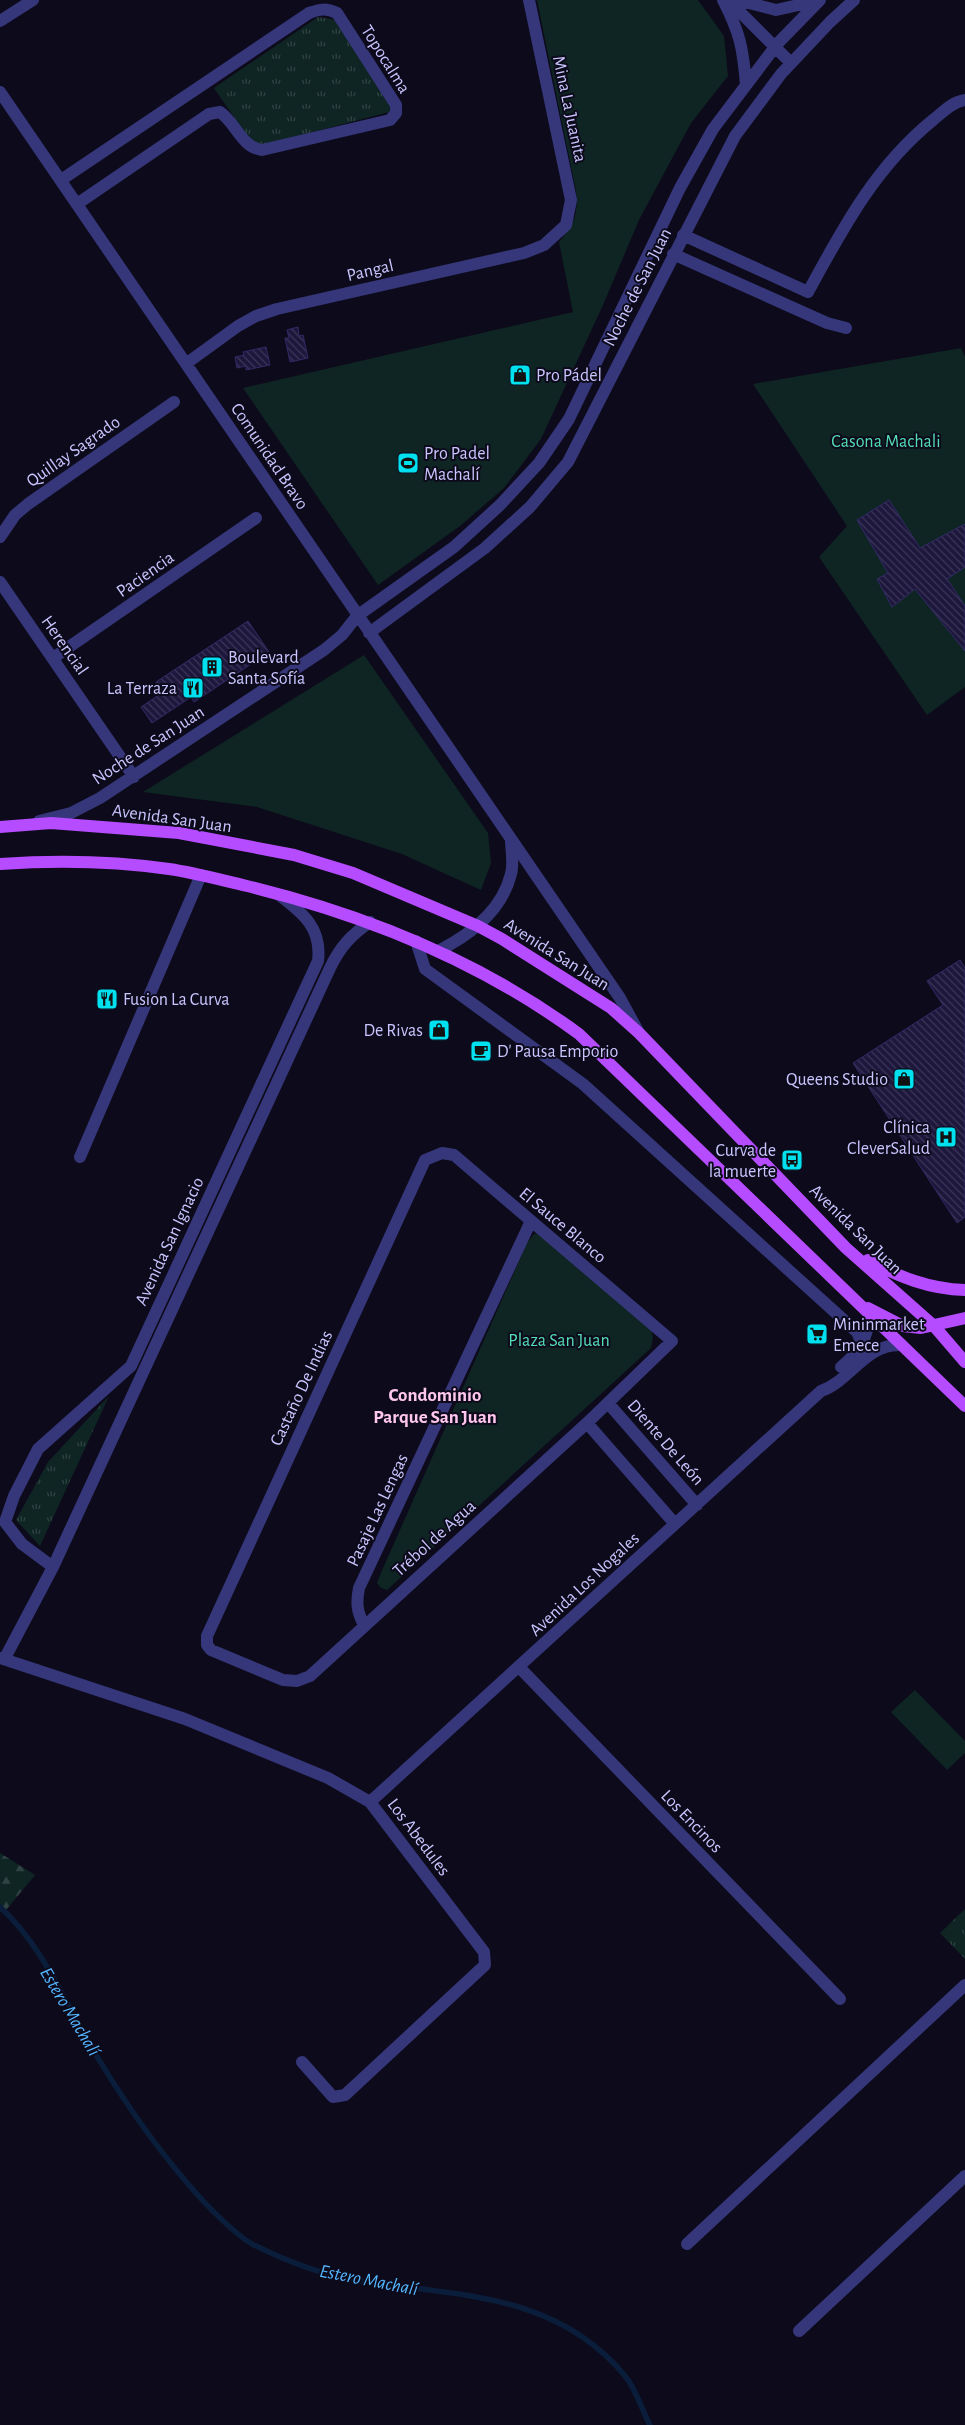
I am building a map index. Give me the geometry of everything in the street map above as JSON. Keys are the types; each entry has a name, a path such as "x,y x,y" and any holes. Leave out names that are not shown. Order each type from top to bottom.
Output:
{"main road":[{"name":"Avenida San Juan","path":"0,827 51,823 179,833 294,855 353,873 478,926 611,1008 639,1033 846,1248 934,1326 965,1362"},
{"path":"0,864 43,861 109,863 169,869 201,875 278,894 370,922 438,951 511,990 579,1034 965,1406"},
{"path":"846,1248 897,1276 919,1284 965,1290"},
{"path":"853,1300 903,1326 921,1328 965,1318"}],"street":[{"path":"0,22 33,0"},
{"name":"Mina La Juanita","path":"529,0 571,200 566,226"},
{"path":"723,0 738,28 746,85"},
{"path":"728,0 791,63"},
{"path":"737,0 776,10 820,0"},
{"name":"Noche de San Juan","path":"17,826 70,813 100,798 134,777 324,650 342,635 357,616 454,547 500,505 539,463 568,419 685,180 713,129 774,46 820,0"},
{"name":"Noche de San Juan","path":"369,634 485,548 530,507 568,462 735,136 764,95 791,63 854,0"},
{"name":"Topocalma","path":"61,180 309,13 319,10 327,9 337,13 396,105 396,113 390,120 262,150 254,149 247,144 228,118 220,112 209,114 77,204"},
{"name":"Comunidad Bravo","path":"0,92 187,363 369,634 620,998 639,1033"},
{"path":"808,315 806,304 808,292 847,219 870,186 919,132 956,102 965,100"},
{"name":"Pangal","path":"187,363 256,316 277,309 524,253 544,246 566,226"},
{"path":"683,235 808,292"},
{"path":"673,254 827,324 846,328"},
{"name":"Quillay Sagrado","path":"0,537 15,515 28,504 174,402"},
{"name":"Paciencia","path":"53,658 256,518"},
{"name":"Herencial","path":"0,582 134,777"},
{"path":"438,951 464,938 478,926 502,898 512,873 511,839"},
{"path":"80,1157 201,875"},
{"name":"Avenida San Ignacio","path":"53,1567 22,1544 5,1522 14,1496 38,1448 131,1366 318,961 320,945 314,930 303,913 278,894"},
{"name":"Avenida San Ignacio","path":"2,1658 53,1567 339,948 350,935 370,922"},
{"path":"416,941 425,969 583,1084 852,1328 862,1344"},
{"path":"230,1151 244,1156"},
{"name":"El Sauce Blanco","path":"425,1160 442,1153 454,1155 672,1341"},
{"name":"Castaño De Indias","path":"208,1632 425,1160"},
{"name":"Pasaje Las Lengas","path":"364,1625 358,1614 357,1600 359,1588 531,1221"},
{"name":"Avenida Los Nogales","path":"821,1391 823,1383 854,1356 862,1344 868,1332 869,1315"},
{"name":"Trébol de Agua","path":"208,1632 208,1644 216,1653 283,1680 297,1681 310,1676 587,1423 672,1341"},
{"name":"Avenida Los Nogales","path":"370,1802 821,1391 829,1388 860,1362 881,1348 900,1345"},
{"path":"131,1366 144,1372"},
{"name":"Diente De León","path":"608,1403 697,1505"},
{"path":"587,1423 675,1524"},
{"name":"Los Abedules","path":"2,1658 184,1719 328,1778 370,1802 484,1952 486,1965 346,2095 333,2097 302,2062"},
{"name":"Los Encinos","path":"519,1667 840,1999"},
{"path":"687,2244 965,1985"},
{"path":"799,2331 965,2176"}],"green space":[{"path":"537,0 698,0 724,36 728,76 691,123 639,220 603,305 541,439 504,488 460,526 378,585 243,388 573,312 559,242 572,224 576,213 576,191"},
{"path":"318,17 337,20 391,103 389,112 264,145 252,143 214,88"},
{"name":"Casona Machali","path":"961,348 965,357 965,687 927,715 819,557 847,526 753,384"},
{"path":"364,655 488,833 491,863 481,890 402,854 257,807 143,792"},
{"name":"Plaza San Juan","path":"544,1233 651,1328 653,1337 651,1348 387,1590 381,1588 377,1583 380,1575 527,1243 534,1234"},
{"path":"109,1396 40,1546 16,1520 48,1462"},
{"path":"915,1690 965,1741 965,1753 947,1770 891,1712"},
{"path":"0,1853 35,1875 6,1910 0,1912"},
{"path":"965,1909 965,1959 940,1933"}],"building":[{"path":"298,327 299,336 303,335 308,358 290,362 285,338 289,338 287,330"},
{"path":"266,347 270,365 246,370 246,366 237,368 235,357 244,355 243,352"},
{"path":"889,500 920,548 965,524 965,567 947,579 965,606 965,651 915,589 892,607 877,579 888,573 857,520"},
{"name":"Boulevard Santa Sofía","path":"248,621 269,652 194,702 191,697 152,723 141,707 163,692 156,682"},
{"path":"960,960 965,968 965,1217 957,1223 853,1063 943,1005 927,981"}],"waterway":[{"name":"Estero Machalí","path":"0,1907 14,1920 37,1951 96,2055 146,2131 195,2192 238,2234 254,2245 279,2257 332,2275 359,2281 468,2296 503,2303 537,2313 569,2328 599,2349 630,2382 650,2425"}],"place":[{"name":"Pro Pádel","path":"520,375"},
{"name":"Pro Padel Machalí","path":"408,463"},
{"name":"Boulevard Santa Sofía","path":"212,667"},
{"name":"La Terraza","path":"193,688"},
{"name":"Fusion La Curva","path":"107,999"},
{"name":"De Rivas","path":"439,1030"},
{"name":"D' Pausa Emporio","path":"481,1051"},
{"name":"Queens Studio","path":"904,1079"},
{"name":"Clínica CleverSalud","path":"946,1137"},
{"name":"Curva de la muerte","path":"792,1160"},
{"name":"Mininmarket Emece","path":"817,1334"}],"district":[{"name":"Condominio Parque San Juan","path":"435,1405"}]}
